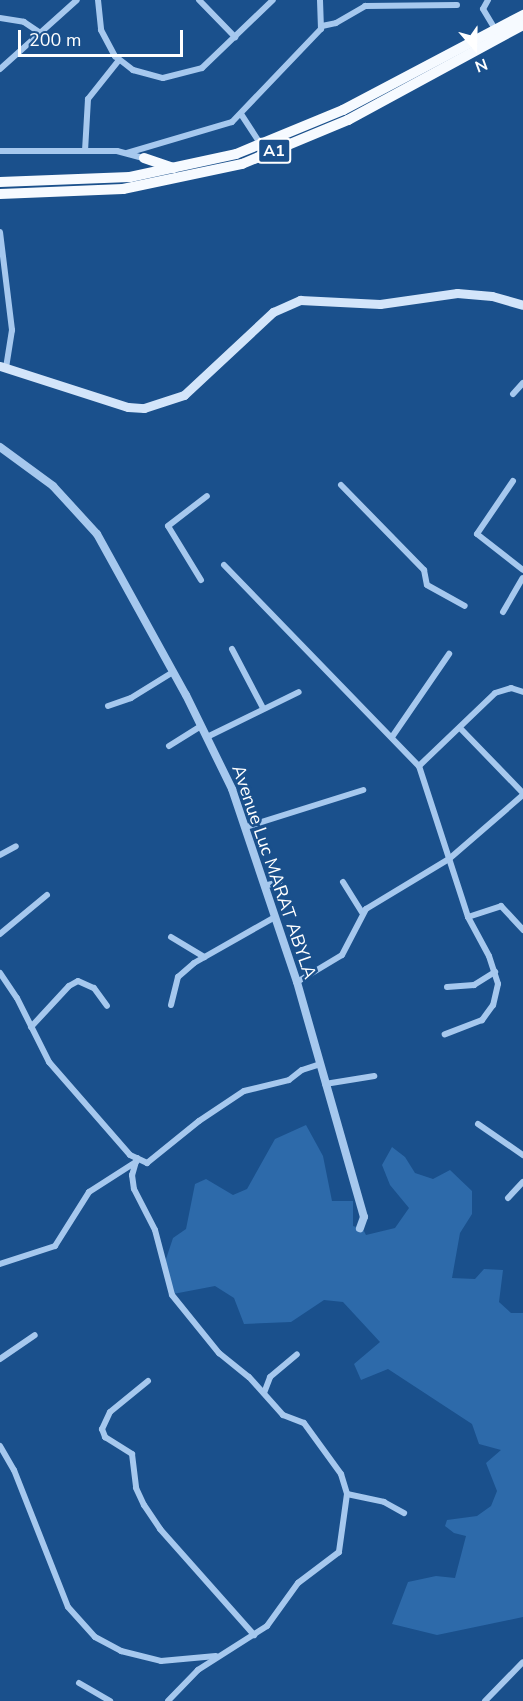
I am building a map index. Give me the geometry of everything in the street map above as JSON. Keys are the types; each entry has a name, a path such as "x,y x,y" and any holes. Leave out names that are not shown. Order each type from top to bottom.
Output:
{"highway":[{"name":"A1","path":"0,182 141,175 177,169 261,145 343,110 523,15"},
{"name":"A1","path":"0,194 123,189 242,164 348,120 523,25"},
{"path":"144,158 177,169"},
{"path":"141,175 149,165 144,158"}],"main road":[{"path":"3,367 128,407 150,407 174,401 199,385 273,312 300,300 380,304 457,293 492,296 523,305"}],"street":[{"path":"0,69 42,34 77,0"},
{"path":"98,0 103,36 119,60 145,75 182,76 202,68 273,0"},
{"path":"199,0 235,37"},
{"path":"320,0 322,26"},
{"path":"488,0 483,9 495,29"},
{"path":"127,153 219,128 241,114 322,26 336,23 365,6 457,5"},
{"path":"0,18 24,22 42,34"},
{"path":"85,151 88,99 119,60"},
{"path":"241,114 261,145"},
{"path":"0,150 127,153 144,158"},
{"path":"0,232 12,330 3,367"},
{"path":"513,394 523,383"},
{"name":"Avenue Luc MARAT ABYLA","path":"0,447 53,486 89,523 207,737 246,827 297,982 364,1217 360,1228"},
{"path":"513,481 477,534 523,570"},
{"path":"341,485 424,570 427,585 465,606"},
{"path":"201,580 168,526 207,496"},
{"path":"224,565 419,766 468,917 495,972 496,996 486,1014 475,1024 445,1034"},
{"path":"503,612 523,578"},
{"path":"232,649 263,708"},
{"path":"392,737 450,654"},
{"path":"108,706 131,699 173,672"},
{"path":"419,766 495,693 512,688 523,692"},
{"path":"207,737 299,692"},
{"path":"169,746 201,726"},
{"path":"297,982 342,955 362,913 449,859 523,794 460,728"},
{"path":"246,827 363,790"},
{"path":"0,855 16,846"},
{"path":"264,886 279,882"},
{"path":"343,882 362,913"},
{"path":"0,934 47,895"},
{"path":"468,917 501,906 523,930"},
{"path":"171,1005 178,977 204,957 275,917"},
{"path":"171,937 204,957"},
{"path":"447,987 474,985 495,972"},
{"path":"0,973 12,987 49,1062 136,1160 147,1163 160,1155 199,1121 244,1091 289,1080 302,1070 320,1064"},
{"path":"31,1027 69,986 78,981 94,988 107,1006"},
{"path":"325,1084 375,1076"},
{"path":"478,1124 523,1155"},
{"path":"0,1264 55,1246 89,1192 136,1160"},
{"path":"136,1160 132,1175 134,1189 155,1230 172,1295 219,1353 264,1393 283,1415 304,1424 341,1474 347,1494 344,1537 339,1552 298,1583 267,1626 198,1670 168,1701"},
{"path":"508,1198 523,1182"},
{"path":"0,1359 35,1335"},
{"path":"264,1393 270,1377 297,1354"},
{"path":"148,1381 110,1412 102,1428 105,1437 132,1454 136,1488 160,1529 254,1635"},
{"path":"0,1446 14,1470 75,1617 95,1636 121,1651 161,1661 220,1655"},
{"path":"347,1494 384,1502 404,1512"},
{"path":"195,1659 198,1670"},
{"path":"485,1701 523,1662"},
{"path":"80,1683 110,1701"}],"shaded area":[{"path":"306,1125 323,1156 332,1201 353,1201 353,1226 363,1229 366,1235 395,1228 409,1208 390,1185 382,1165 392,1147 405,1157 415,1173 433,1179 450,1170 472,1191 472,1214 460,1233 452,1278 475,1279 484,1269 503,1270 499,1302 511,1313 523,1313 523,1617 437,1635 392,1624 408,1582 436,1576 455,1578 466,1536 454,1533 445,1526 447,1520 477,1516 491,1506 497,1491 486,1463 501,1450 479,1444 472,1424 388,1369 361,1380 354,1364 380,1342 343,1302 324,1300 291,1322 244,1324 234,1298 215,1286 173,1294 165,1262 173,1238 186,1229 195,1184 206,1179 233,1195 247,1189 275,1139"}]}
